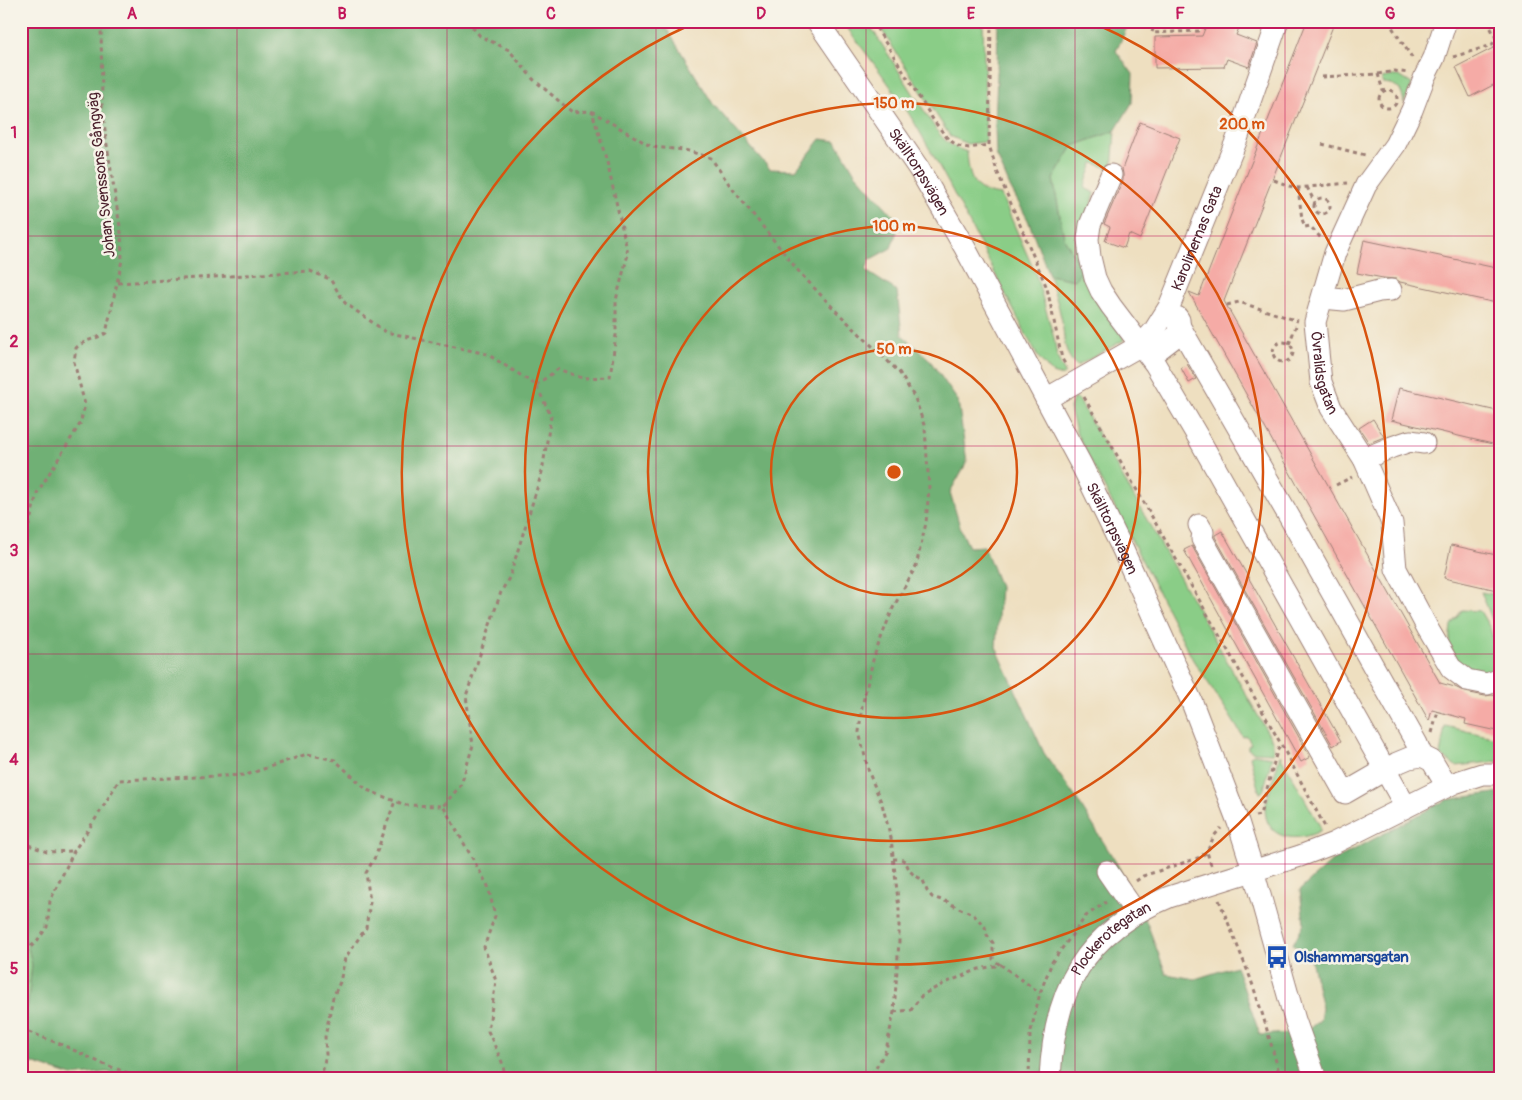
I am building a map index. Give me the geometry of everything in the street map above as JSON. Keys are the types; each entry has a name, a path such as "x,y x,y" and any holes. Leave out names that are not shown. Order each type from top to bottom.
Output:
{"street":[{"name":"Skälltorpsvägen","path":"817,21 919,169 966,248 1082,466 1123,550 1203,728 1238,822 1295,1020 1316,1079"},
{"name":"Karolinernas Gata","path":"1046,399 1075,382 1146,350 1154,332 1170,307 1237,138 1278,21"},
{"name":"Övralidsgatan","path":"1446,21 1412,110 1395,145 1366,185 1335,254 1323,298 1306,322 1321,382 1331,408 1364,459 1392,523 1396,569 1428,629 1451,668 1467,680 1488,684 1501,679"},
{"path":"1111,175 1090,225 1088,240 1095,278 1101,291 1146,350 1198,438 1406,807"},
{"path":"1323,298 1344,300 1379,291 1391,290"},
{"path":"1146,350 1180,333 1179,320 1170,307"},
{"path":"1180,327 1295,526 1422,756"},
{"path":"1364,459 1410,441 1424,443"},
{"path":"1199,525 1203,532 1202,539 1345,793 1409,758 1422,756 1432,761 1447,786"},
{"path":"1253,870 1334,844 1447,786 1482,774 1501,774"},
{"name":"Plockerotegatan","path":"1050,1079 1052,1053 1062,1003 1074,975 1106,934 1136,913 1169,897 1253,870"},
{"path":"1107,871 1136,913"}],"path":[{"name":"Johan Svenssons Gångväg","path":"21,557 37,493 80,424 84,414 86,405 74,362 76,348 82,342 98,338 106,333 122,260 121,233 102,105 101,21"},
{"path":"468,21 480,36 509,50 533,79 572,112 592,111 652,147 685,150 711,158 731,187 800,274 836,312 899,372 916,398 925,428 929,488 926,523 916,566 893,608 874,656 862,706 859,732 868,773 882,804 891,838 899,909 899,941 894,1012 886,1050 870,1079"},
{"path":"872,21 934,121 948,138 958,146 969,148 989,145"},
{"path":"990,21 989,145 996,171 1047,288 1062,359 1282,744 1334,844"},
{"path":"1156,21 1152,33 1199,31 1203,21"},
{"path":"1388,21 1428,70"},
{"path":"1487,21 1496,38 1501,43"},
{"path":"1322,78 1428,70 1492,45 1496,38"},
{"path":"1378,74 1383,91"},
{"path":"1392,90 1396,94 1396,104 1392,108 1383,107 1379,102 1379,96 1383,91 1392,90"},
{"path":"536,385 558,370 582,378 610,377 616,336 616,300 628,254 607,162 592,111"},
{"path":"1322,144 1384,160"},
{"path":"1274,180 1298,188 1352,183 1366,185"},
{"path":"1307,187 1315,203 1314,208 1319,214 1326,214 1330,210 1330,203 1326,199 1318,199 1315,203"},
{"path":"1298,188 1302,219 1306,227 1310,226 1335,254"},
{"path":"118,283 310,271 330,279 345,303 386,332 486,354 536,385 551,416 542,472 510,576 502,592 466,696 473,745 471,753 461,785 443,806"},
{"path":"1227,304 1239,302 1306,322 1289,344"},
{"path":"1283,342 1289,344 1293,352 1290,358 1282,361 1276,358 1273,352 1277,344 1283,342"},
{"path":"25,952 37,941 47,927 50,901 74,852 119,780 246,775 306,754 335,760 367,790 405,805 443,806"},
{"path":"321,1079 326,1055 324,1037 333,997 340,982 346,958 366,928 370,902 366,873 375,858 395,801"},
{"path":"443,806 488,886 495,916 484,947 496,981 488,1031 502,1062 506,1079"},
{"path":"21,842 47,852 74,852"},
{"path":"893,859 901,859 906,862 912,874 923,880 926,891 932,897 948,902 973,914 985,927 987,935 993,943 993,959 1040,993"},
{"path":"21,933 25,952 25,980 21,1021"},
{"path":"894,1012 911,1010 922,995 943,984 980,969 1000,965"},
{"path":"21,1029 66,1046 103,1064 145,1079"}],"green space":[{"path":"21,21 662,21 713,104 770,169 796,170 821,139 836,141 855,173 900,223 891,248 869,260 866,271 897,291 902,335 929,359 958,401 967,462 950,492 961,530 969,547 984,546 1000,587 996,647 1044,753 1076,798 1117,864 1147,923 1166,974 1195,979 1236,966 1260,1035 1305,1032 1320,1020 1322,1008 1311,959 1293,944 1304,923 1300,890 1331,862 1446,800 1501,792 1501,1079 132,1079 107,1072 72,1076 29,1062 21,1050 32,965 27,942 21,938"},
{"path":"842,21 867,21 937,131 950,144 967,152 969,169 974,182 984,191 1001,195 1036,275 1054,338 1057,357 1065,373 1062,376 1052,373 1038,357 964,212 909,113"},
{"path":"876,21 983,21 986,142 967,144 950,136"},
{"path":"998,21 1130,21 1116,51 1133,74 1132,103 1115,131 1073,146 1053,179 1064,238 1082,270 1075,280 1049,275 1028,220 1010,187 996,154"},
{"path":"1399,76 1412,84 1404,103 1398,88 1391,84 1382,83 1382,78"},
{"path":"1115,131 1112,169 1093,163 1084,188 1095,193 1083,231 1124,340 1076,365 1066,349 1060,311 1049,275 1074,280 1082,270 1064,238 1053,179 1073,146"},
{"path":"1073,399 1079,400 1273,742 1273,753 1254,752 1248,749 1248,746 1251,744 1247,736 1243,737 1193,660 1077,434 1070,408"},
{"path":"1481,592 1501,596 1501,641"},
{"path":"1462,610 1480,611 1490,628 1501,674 1485,681 1461,669 1449,644 1451,625"},
{"path":"1445,726 1501,739 1501,761 1456,766 1440,755"},
{"path":"1254,754 1272,757 1264,789 1260,793 1250,756"},
{"path":"1280,755 1320,826 1320,831 1302,837 1292,837 1276,833 1270,827 1266,819 1265,808"},
{"path":"21,938 27,942 32,965 25,1030 21,1040"}],"building":[{"path":"1208,21 1242,21 1236,35 1257,43 1249,67 1227,59 1224,67 1155,68 1155,37 1202,36"},
{"path":"1307,21 1335,21 1224,301 1440,683 1465,692 1501,697 1501,732 1465,724 1466,719 1432,710 1429,721 1189,292 1199,296"},
{"path":"1501,44 1501,81 1470,97 1456,67"},
{"path":"1140,122 1180,138 1140,239 1129,234 1124,248 1105,241 1110,227 1104,224 1123,180 1122,169"},
{"path":"1364,240 1501,269 1501,304 1400,282 1396,279 1357,273"},
{"path":"1187,364 1196,379 1189,383 1181,368"},
{"path":"1399,388 1501,412 1501,446 1391,420"},
{"path":"1373,419 1384,437 1369,443 1359,428"},
{"path":"1222,531 1341,741 1333,746 1215,537 1215,535"},
{"path":"1451,545 1501,556 1501,591 1444,578"},
{"path":"1192,546 1310,757 1301,762 1184,550"}],"place":[{"name":"Olshammarsgatan","path":"1277,957"}]}
